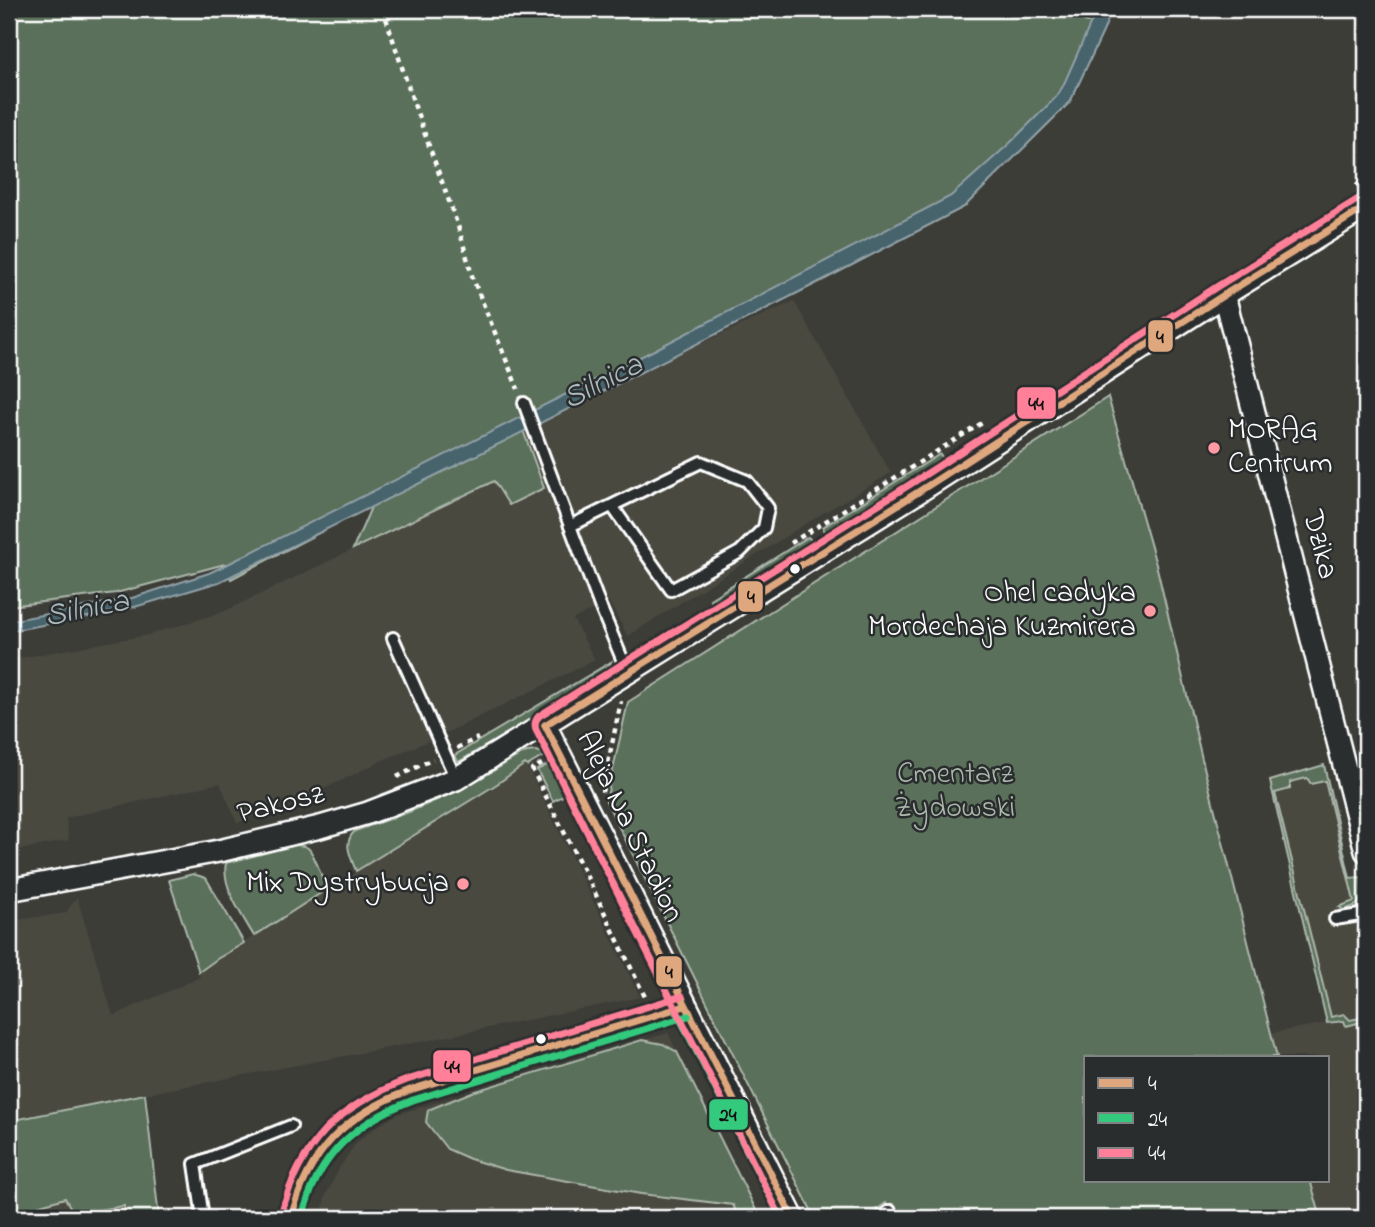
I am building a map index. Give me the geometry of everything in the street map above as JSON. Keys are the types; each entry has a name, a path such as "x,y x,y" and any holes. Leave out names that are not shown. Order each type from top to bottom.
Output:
{"street":[{"name":"Pakosz","path":"9,890 211,853 320,827 387,807 456,779 915,494 1366,207"},
{"name":"Dzika","path":"1224,295 1366,851"},
{"name":"Aleja Na Stadion","path":"545,724 793,1218"},
{"path":"291,1218 302,1182 331,1137 361,1112 381,1101 685,1006"}],"lane":[{"path":"524,403 628,673"},
{"path":"570,526 701,462 747,481 768,508 764,528 740,552 671,590 612,506"},
{"path":"393,638 456,779"},
{"path":"1335,919 1366,914"},
{"path":"204,1218 195,1164 291,1126"},
{"path":"880,1218 890,1211"}],"path":[{"path":"383,9 459,229 473,279 524,403"},
{"path":"599,804 622,697 613,703"},
{"path":"549,760 532,769 647,1001"}],"shaded area":[{"path":"794,301 891,473 628,636 609,602 573,619 595,660 316,793 237,823 220,783 66,818 69,840 9,852 9,660 148,635 223,612 495,481 509,505 544,488 523,431 652,366"},
{"path":"526,764 640,997 145,1094 159,1218 9,1218 9,921 66,913 77,897 113,1016 200,977 199,972 217,959"},
{"path":"1324,765 1350,878 1366,875 1366,1218 1321,1218 1311,1182 1330,1182 1330,1056 1278,1056 1271,1033 1327,1023 1270,781"},
{"path":"668,1033 760,1218 321,1218 325,1197 356,1143 398,1114"}],"green space":[{"path":"9,9 1056,9 1104,29 1070,102 964,207 523,430 544,488 509,505 494,481 353,549 372,505 231,579 225,564 116,593 9,606"},
{"name":"Cmentarz Żydowski","path":"1108,397 1157,568 1277,1056 1084,1056 1084,1182 1311,1182 1321,1218 893,1218 886,1203 860,1217 815,1218 606,801 628,702"},
{"path":"940,454 945,461 826,535 823,527"},
{"path":"808,537 814,543 714,606 710,599"},
{"path":"611,662 605,676 458,762 455,755"},
{"path":"536,751 547,754 527,766 525,764 356,871 348,845 355,831 462,789 518,756"},
{"path":"551,763 567,794 553,801 537,770"},
{"path":"1324,765 1350,878 1361,877 1363,897 1357,905 1344,910 1339,907 1354,901 1325,781 1311,784 1307,778 1290,782 1290,789 1275,793 1331,1017 1344,1014 1350,1020 1365,1017 1366,1009 1366,1021 1346,1026 1344,1021 1327,1023 1270,781"},
{"path":"296,845 305,846 311,851 326,888 254,936 230,891 225,872 226,863"},
{"path":"193,874 206,878 244,943 199,972 169,880"},
{"path":"642,1040 663,1044 677,1052 760,1218 739,1218 733,1205 641,1194 506,1170 447,1149 426,1122 428,1110 472,1092"},
{"path":"145,1094 159,1218 125,1218 124,1206 74,1214 65,1198 9,1214 9,1121"}],"water":[{"name":"Silnica","path":"1097,9 1112,9 1070,102 964,207 477,455 219,582 121,611 9,631 9,621 132,598 209,573 656,349 951,196 1056,97"}],"transit line":[{"name":"44","path":"781,1218 536,730 537,719 1360,198"},
{"name":"4","path":"545,725 1366,207"},
{"name":"4","path":"545,725 793,1218"},
{"name":"44","path":"281,1215 299,1167 311,1148 325,1130 361,1102 407,1080 682,996"},
{"name":"4","path":"291,1218 308,1173 319,1154 349,1124 387,1100 410,1090 685,1006"},
{"name":"24","path":"676,1011 781,1218"},
{"name":"24","path":"302,1218 318,1176 341,1144 373,1119 392,1109 413,1100 688,1016"}],"place":[{"name":"MORĄG Centrum","path":"1214,448"},
{"name":"Ohel cadyka Mordechaja Kuzmirera","path":"1150,611"},
{"name":"Mix Dystrybucja","path":"463,884"}]}
